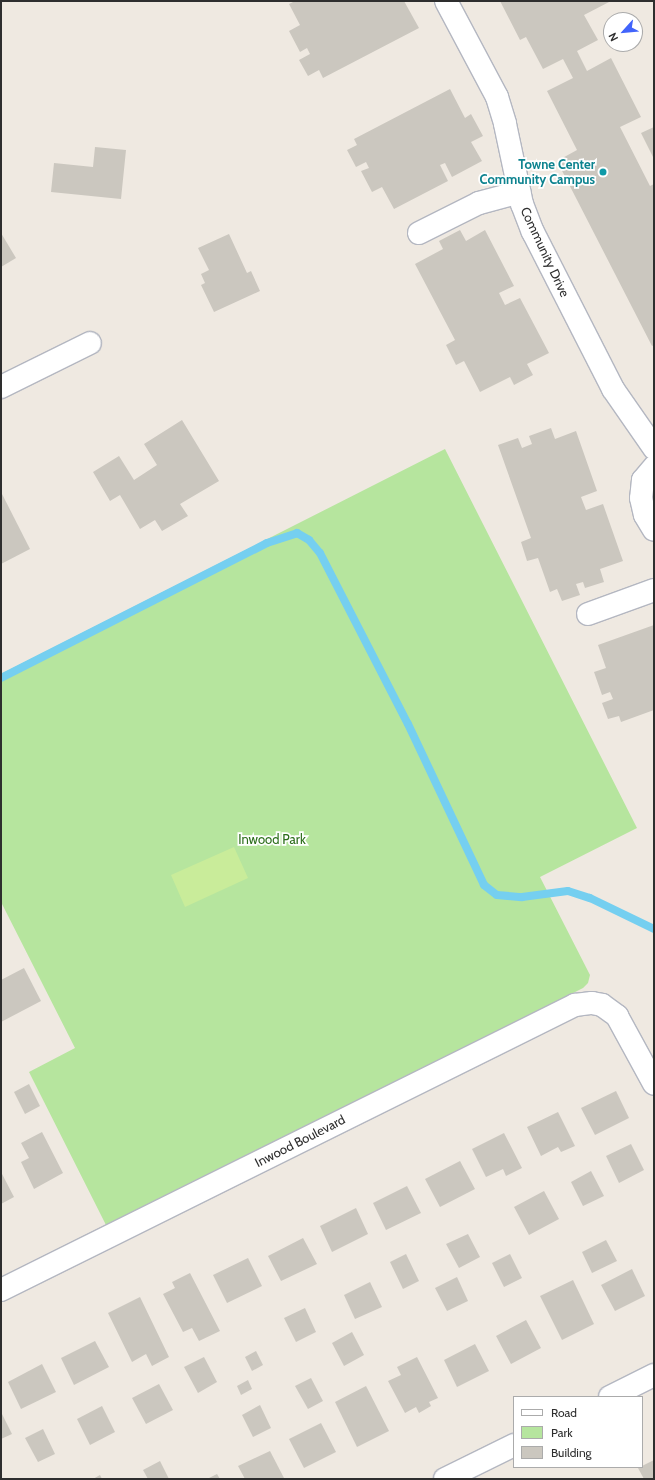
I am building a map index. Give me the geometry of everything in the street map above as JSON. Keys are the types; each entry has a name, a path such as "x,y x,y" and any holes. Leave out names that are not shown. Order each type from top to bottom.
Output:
{"street":[{"name":"Community Drive","path":"446,1 497,97 505,124 520,192 533,232 613,388 654,448"},
{"path":"419,233 479,203 520,192"},
{"path":"1,387 90,343"},
{"path":"654,467 643,480 641,498 645,515 654,530"},
{"path":"588,614 654,590"},
{"name":"Inwood Boulevard","path":"1,1290 560,1010 582,1003 602,1006 617,1016 623,1024 654,1084"},
{"path":"612,1396 654,1375"},
{"path":"445,1479 513,1445"}],"green space":[{"name":"Inwood Park","path":"445,449 637,828 540,877 590,975 588,983 583,988 108,1229 29,1072 75,1048 1,902 1,674"},
{"path":"234,847 248,878 185,907 171,875"}],"building":[{"path":"295,1 404,1 419,28 323,78 319,70 308,76 299,60 310,54 307,48 300,52 289,31 300,25 289,4"},
{"name":"Towne Center Community Campus","path":"500,1 611,1 584,15 598,40 577,51 587,71 611,58 641,117 620,127 650,186 654,184 654,345 652,346 557,161 577,150 547,91 573,78 563,59 543,69 526,37 520,40"},
{"path":"450,89 465,118 471,114 483,136 471,142 482,161 452,177 445,163 440,165 448,181 394,209 382,187 372,192 361,171 369,168 366,162 356,167 347,150 357,145 354,139"},
{"path":"654,127 654,159 641,133"},
{"path":"95,147 126,150 121,199 51,192 54,163 93,167"},
{"path":"460,230 466,241 485,230 514,286 499,293 505,305 520,298 549,353 527,364 533,375 514,385 510,377 480,392 464,361 456,365 446,345 455,340 415,264 443,249 439,241"},
{"path":"1,233 16,258 1,267"},
{"path":"229,234 247,273 251,271 260,291 214,312 201,285 205,283 201,274 209,270 198,248"},
{"path":"182,420 219,481 180,504 188,516 162,531 155,520 140,529 120,495 110,501 93,472 119,456 134,480 157,465 144,444"},
{"path":"551,428 555,439 576,431 597,491 581,497 586,510 603,504 623,561 600,569 604,582 585,588 583,582 576,584 580,595 562,601 557,589 550,592 538,558 527,561 521,542 531,538 498,445 518,438 522,448 532,444 529,436"},
{"path":"1,492 30,549 1,564"},
{"path":"654,625 654,710 621,722 619,716 608,719 602,703 613,699 610,692 602,695 594,672 606,668 598,645"},
{"path":"24,968 41,1001 1,1022 1,980"},
{"path":"29,1084 40,1106 25,1114 14,1092"},
{"path":"616,1091 629,1118 595,1135 581,1108"},
{"path":"558,1112 575,1146 561,1152 558,1147 541,1156 527,1127"},
{"path":"42,1132 63,1173 34,1189 21,1162 29,1158 21,1143"},
{"path":"504,1133 522,1168 506,1176 503,1169 486,1177 472,1149"},
{"path":"631,1144 644,1170 619,1183 606,1156"},
{"path":"460,1161 475,1189 440,1207 425,1179"},
{"path":"591,1171 604,1196 583,1206 571,1182"},
{"path":"1,1172 14,1197 1,1204"},
{"path":"407,1186 421,1213 386,1230 373,1203"},
{"path":"544,1191 559,1219 529,1235 514,1207"},
{"path":"356,1208 368,1234 332,1252 320,1226"},
{"path":"468,1234 480,1257 459,1268 446,1244"},
{"path":"303,1238 317,1264 281,1281 268,1256"},
{"path":"606,1240 617,1261 592,1273 582,1252"},
{"path":"406,1254 419,1281 403,1289 390,1262"},
{"path":"510,1254 522,1278 504,1287 492,1263"},
{"path":"248,1258 262,1286 227,1303 213,1275"},
{"path":"632,1269 645,1296 615,1311 601,1285"},
{"path":"190,1273 220,1331 199,1341 192,1328 183,1332 163,1294 175,1288 172,1282"},
{"path":"457,1277 468,1301 447,1311 435,1288"},
{"path":"573,1280 594,1324 562,1340 540,1296"},
{"path":"370,1282 382,1307 355,1319 344,1295"},
{"path":"140,1297 169,1357 152,1366 146,1354 132,1362 108,1313"},
{"path":"305,1308 316,1332 296,1342 284,1318"},
{"path":"526,1320 541,1348 511,1364 496,1336"},
{"path":"352,1332 364,1355 344,1366 332,1343"},
{"path":"95,1341 109,1367 74,1385 61,1358"},
{"path":"475,1344 489,1371 457,1387 444,1360"},
{"path":"256,1351 263,1365 252,1371 245,1357"},
{"path":"204,1357 217,1382 198,1393 184,1367"},
{"path":"417,1357 438,1398 429,1402 431,1406 419,1413 416,1407 405,1413 388,1381 401,1375 397,1367"},
{"path":"42,1364 56,1392 21,1409 8,1382"},
{"path":"311,1378 323,1401 308,1409 295,1386"},
{"path":"248,1380 252,1389 241,1395 237,1386"},
{"path":"159,1384 173,1410 146,1424 132,1398"},
{"path":"366,1386 389,1431 357,1447 335,1402"},
{"path":"260,1405 271,1428 253,1437 242,1415"},
{"path":"102,1406 115,1432 90,1445 77,1419"},
{"path":"1,1412 12,1434 1,1439"},
{"path":"321,1423 336,1452 304,1468 289,1439"},
{"path":"43,1429 55,1454 38,1462 25,1438"},
{"path":"270,1451 284,1478 245,1479 238,1466"},
{"path":"654,1460 654,1479 644,1479 638,1468 643,1468 643,1466"},
{"path":"160,1461 169,1479 148,1479 143,1470"},
{"path":"217,1474 220,1479 207,1479"},
{"path":"100,1475 102,1479 93,1479"}],"waterway":[{"path":"1,678 267,543 297,533 309,540 320,553 408,724 484,885 497,895 522,897 568,891 590,898 654,929"}],"place":[{"name":"Towne Center Community Campus","path":"603,172"}]}
